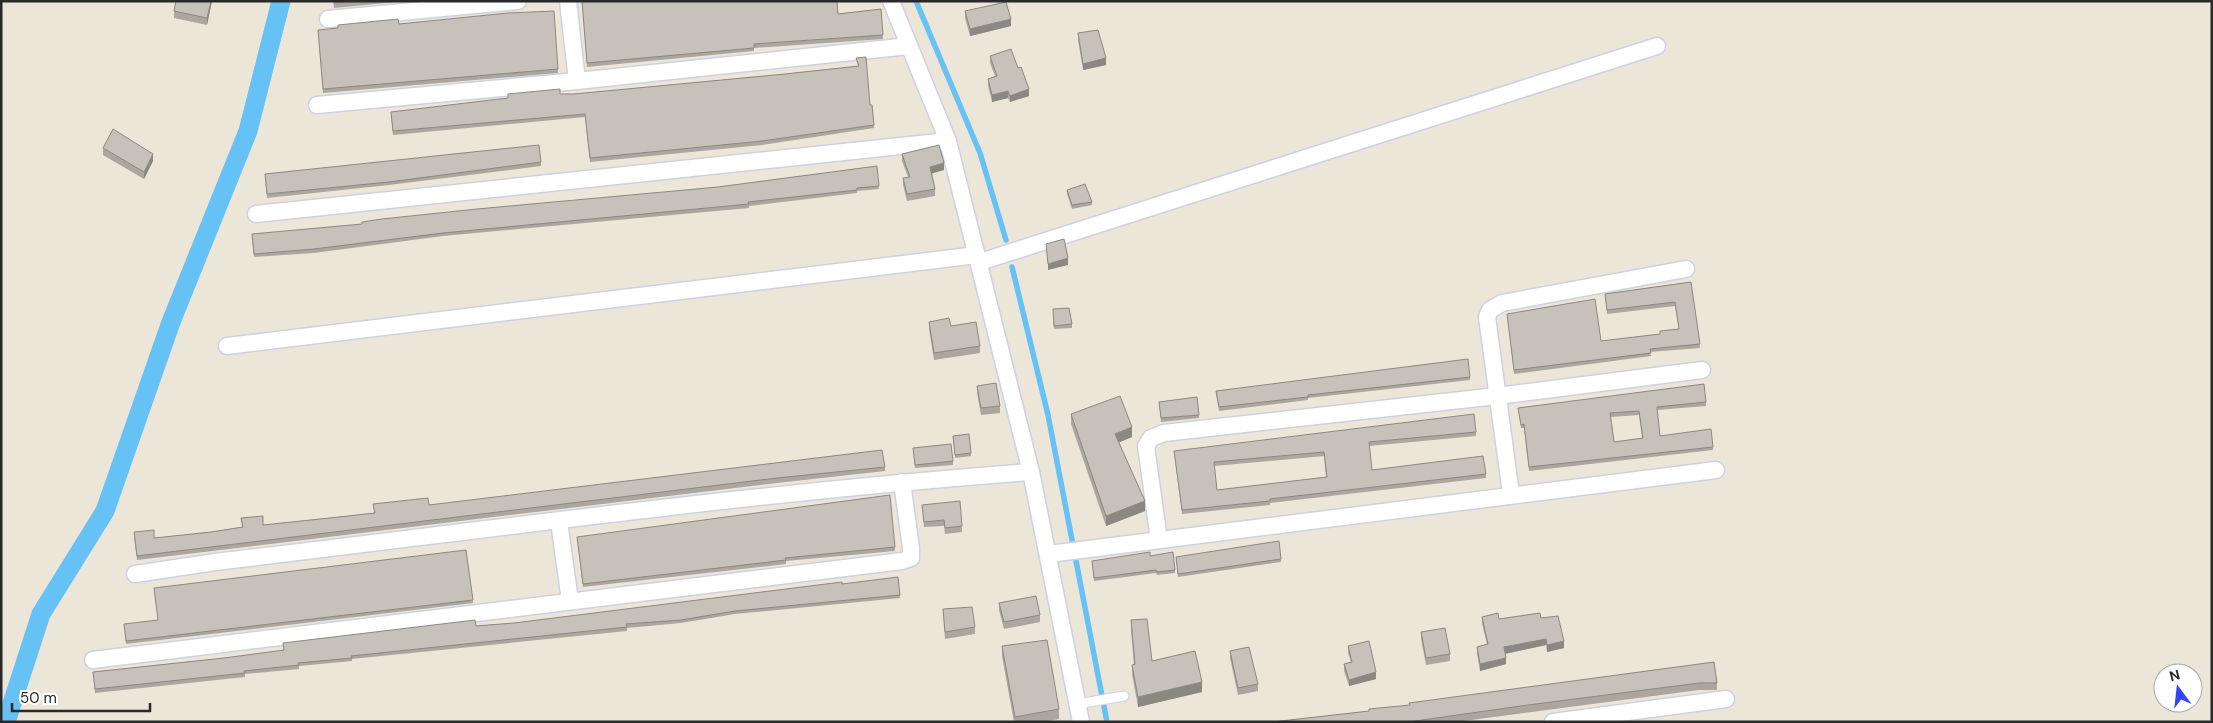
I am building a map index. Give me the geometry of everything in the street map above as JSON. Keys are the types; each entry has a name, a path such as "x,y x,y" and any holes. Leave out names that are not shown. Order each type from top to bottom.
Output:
{"street":[{"path":"328,19 518,1"},
{"path":"568,1 577,81"},
{"path":"890,1 948,142 1031,472 1054,553 1084,703 1081,722"},
{"path":"317,106 909,46"},
{"path":"227,346 978,258 1657,46"},
{"path":"256,214 948,142"},
{"path":"1511,494 1487,317 1490,310 1502,303 1686,269"},
{"path":"1158,540 1146,446 1151,438 1164,433 1497,396 1702,370"},
{"path":"1054,553 1511,494 1716,470"},
{"path":"135,574 215,562 707,502 902,482 1031,472"},
{"path":"93,660 902,561 911,558 902,482"},
{"path":"559,521 570,601"},
{"path":"1553,722 1726,699"}],"lane":[{"path":"1084,703 1120,697"}],"building":[{"path":"176,1 211,1 207,18 174,11"},
{"path":"334,1 354,1 334,3"},
{"path":"582,1 837,1 838,14 881,9 883,35 754,44 754,48 587,63"},
{"path":"1006,2 1011,19 970,29 965,11"},
{"path":"554,11 558,69 323,89 318,30 338,28 338,25 398,19 399,24 508,13"},
{"path":"1098,30 1106,58 1083,64 1078,33"},
{"path":"1011,49 1018,68 1021,67 1029,89 1010,96 1008,91 992,95 988,79 997,76 990,56"},
{"path":"866,57 870,105 872,105 874,125 762,141 590,158 585,114 393,131 391,112 508,98 508,94 560,89 560,94 574,94 859,66 856,58"},
{"path":"113,129 153,154 144,172 103,148"},
{"path":"539,145 541,162 389,182 267,194 265,174"},
{"path":"939,145 944,163 930,167 935,189 907,194 903,178 910,177 902,154"},
{"path":"877,166 879,186 857,188 857,190 748,202 749,204 443,233 314,249 254,254 252,234 362,224 362,222 382,219 477,209 718,187"},
{"path":"1085,184 1092,202 1072,205 1067,190"},
{"path":"1064,239 1068,258 1048,264 1046,244"},
{"path":"1691,282 1700,344 1650,349 1651,353 1514,370 1507,314 1595,299 1601,341 1660,334 1660,331 1679,329 1675,302 1607,310 1605,294"},
{"path":"1069,308 1072,324 1054,326 1053,309"},
{"path":"949,318 951,326 976,322 980,346 934,353 929,322"},
{"path":"1468,359 1470,377 1219,407 1216,391"},
{"path":"996,383 1000,406 981,408 977,386"},
{"path":"1704,384 1706,402 1657,407 1660,436 1711,429 1713,447 1529,467 1524,424 1521,425 1518,408","holes":["1639,411 1643,438 1614,442 1610,413"]},
{"path":"1120,396 1132,427 1115,434 1145,501 1106,516 1071,414"},
{"path":"1197,397 1199,415 1161,418 1159,402"},
{"path":"1474,414 1476,432 1369,442 1372,470 1483,456 1486,474 1182,510 1174,451","holes":["1324,452 1327,477 1217,490 1214,462"]},
{"path":"969,434 971,453 955,455 953,436"},
{"path":"951,444 953,461 915,465 913,448"},
{"path":"882,450 885,467 777,478 137,556 134,532 154,530 154,538 211,532 243,527 241,518 263,516 263,525 339,517 375,513 373,504 428,498 429,505"},
{"path":"890,495 895,547 785,558 786,560 583,584 577,537"},
{"path":"960,501 962,526 945,528 944,520 924,522 922,505"},
{"path":"1279,541 1281,559 1178,574 1176,557"},
{"path":"466,550 473,600 126,641 124,624 158,620 154,588"},
{"path":"1150,552 1150,556 1173,552 1175,570 1157,572 1156,570 1094,578 1092,561"},
{"path":"898,577 900,595 735,611 681,620 626,624 627,627 351,656 352,658 244,671 245,673 95,689 93,672 284,650 283,643 475,620 476,626 514,623 842,582 842,584"},
{"path":"1036,596 1040,615 1004,622 999,603"},
{"path":"972,607 975,627 945,632 943,609"},
{"path":"1498,613 1499,619 1540,613 1541,618 1558,616 1564,641 1547,645 1546,639 1504,647 1506,658 1480,664 1477,647 1488,644 1482,617"},
{"path":"1147,619 1152,661 1195,651 1202,682 1138,697 1132,665 1135,664 1131,620"},
{"path":"1445,628 1450,654 1426,658 1421,632"},
{"path":"1047,640 1059,709 1015,717 1002,646"},
{"path":"1369,641 1376,672 1349,680 1344,664 1352,662 1348,646"},
{"path":"1249,647 1258,684 1238,688 1230,651"},
{"path":"1714,662 1717,683 1699,683 1408,722 1272,722 1369,711 1369,709 1410,705 1409,703"}],"waterway":[{"path":"6,722 41,614 105,511 171,322 248,131 281,1"},
{"path":"916,1 980,153 1006,240"},
{"path":"1012,267 1048,415 1107,722"}]}
